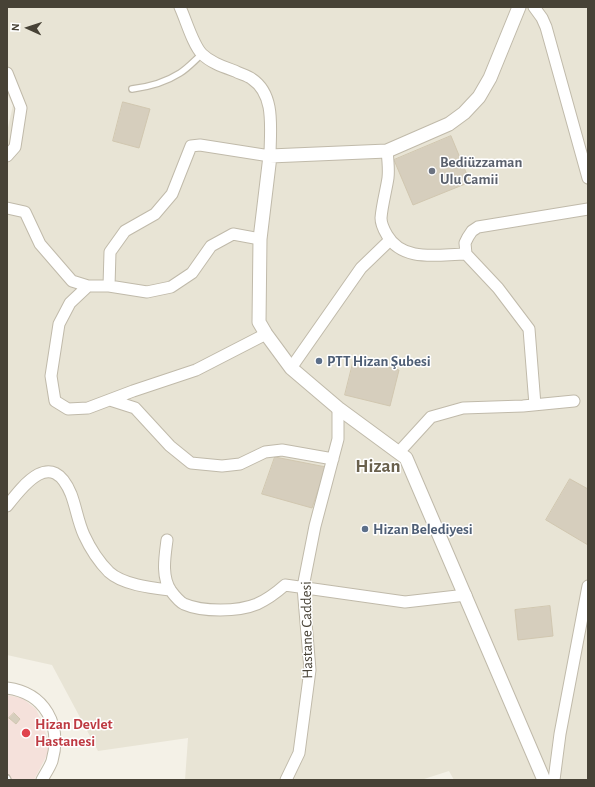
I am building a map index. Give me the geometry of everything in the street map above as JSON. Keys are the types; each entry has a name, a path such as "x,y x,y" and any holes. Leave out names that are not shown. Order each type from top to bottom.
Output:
{"street":[{"path":"180,7 196,45 202,54 210,60 252,79 262,90 269,105 271,122 270,156 260,239 259,322 291,368 338,408 400,452 406,458 544,780"},
{"path":"109,286 110,252 125,231 155,214 172,194 191,146 200,145 270,156 387,150 449,124 464,113 479,97 490,78 519,7"},
{"path":"534,7 542,18 546,27 588,178"},
{"path":"7,72 21,108 16,147 7,156"},
{"path":"387,150 389,167 381,219 384,230 390,240 406,253 417,255 466,254"},
{"path":"7,208 25,212 40,244 72,280 88,286 109,286 147,292 171,288 192,272 211,246 233,234 260,239"},
{"path":"535,405 529,329 498,288 466,254 465,243 472,231 478,227 588,209"},
{"path":"291,368 361,268 390,240"},
{"path":"88,286 70,303 59,324 51,376 55,401 68,408 88,408 196,370 266,334"},
{"path":"110,400 135,408 170,446 191,463 222,466 240,464 264,452 282,450 333,459"},
{"path":"400,452 431,417 463,408 535,405 574,401"},
{"name":"Hastane Caddesi","path":"286,780 299,753 310,670 303,587 315,526 338,439 338,408"},
{"path":"7,506 30,479 42,472 52,472 60,476 70,492 83,534 93,552 110,574 124,581 137,585 170,590"},
{"path":"167,540 164,559 165,577 170,590 182,603 198,608 222,610 256,605 271,597 285,585 405,602 466,595"},
{"path":"554,780 562,726 588,586"},
{"path":"7,688 16,689 33,696 47,710 53,727 55,745 52,762 42,780"}],"lane":[{"path":"132,89 153,85 172,77 181,72 202,54"}],"shaded area":[{"path":"7,7 588,7 588,780 454,780 449,771 421,780 185,780 188,738 98,751 52,665 7,655 7,132 13,105 7,93"},
{"name":"Hizan Devlet Hastanesi","path":"7,695 22,698 36,709 43,724 48,741 48,753 34,780 7,780"}],"building":[{"path":"123,102 150,109 139,148 113,141"},
{"name":"Bediüzzaman Ulu Camii","path":"451,136 470,182 413,205 394,160"},
{"path":"354,359 399,370 390,406 345,395"},
{"path":"275,457 326,467 312,508 262,494"},
{"path":"570,479 588,489 588,545 546,520"},
{"path":"550,606 553,636 518,640 515,610"},
{"path":"14,713 20,719 16,724 9,718"}],"place":[{"name":"Bediüzzaman Ulu Camii","path":"432,171"},
{"name":"PTT Hizan Şubesi","path":"319,361"},
{"name":"Hizan Belediyesi","path":"365,529"},
{"name":"Hizan Devlet Hastanesi","path":"26,733"}],"district":[{"name":"Hizan","path":"378,466"}]}
